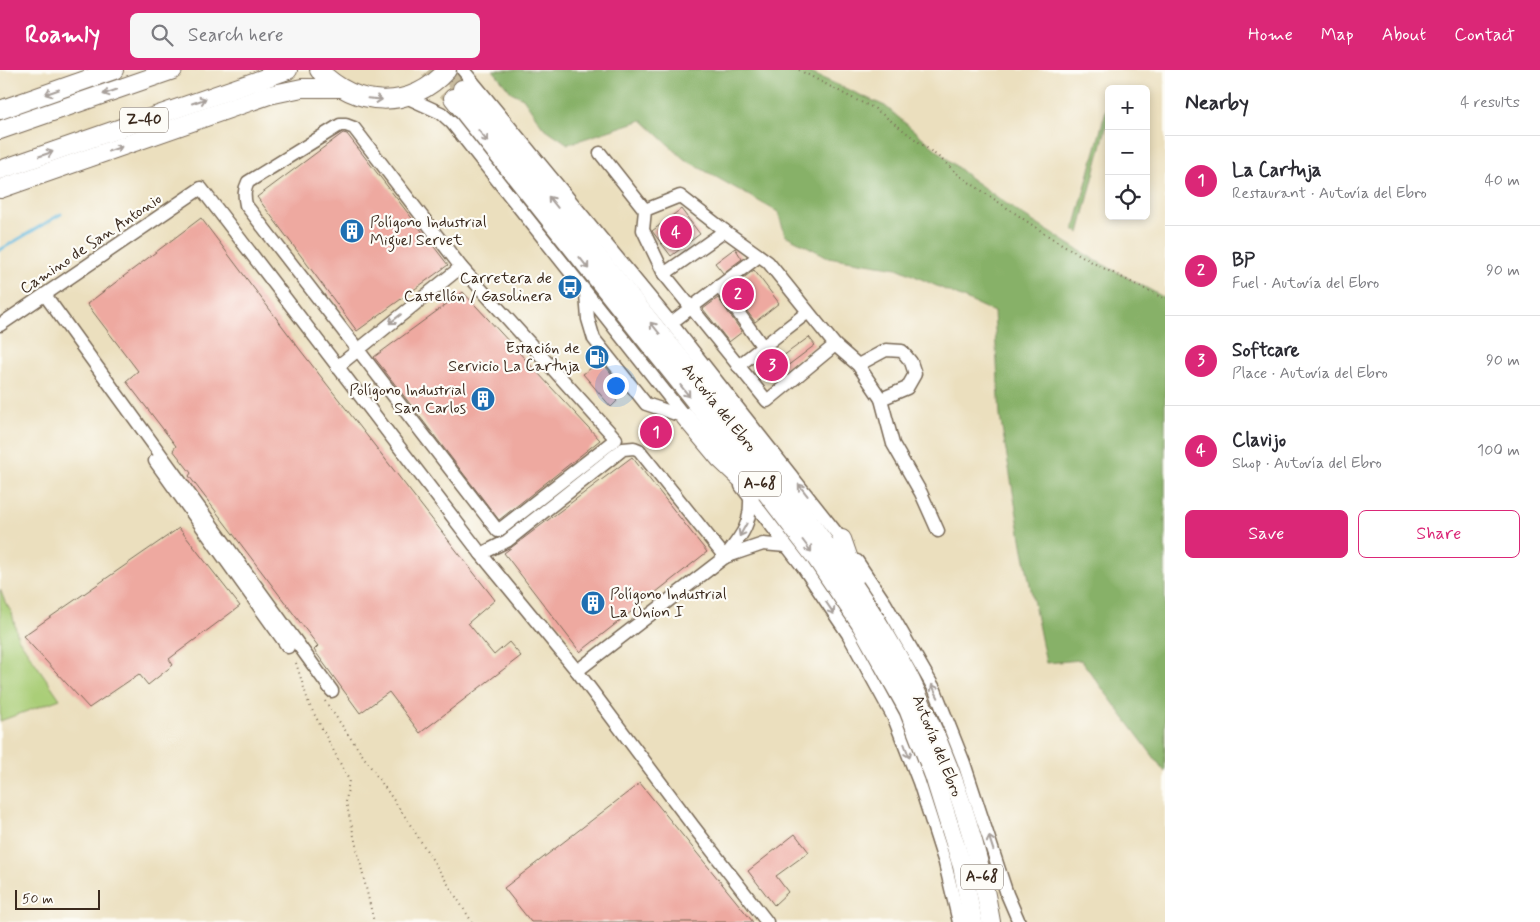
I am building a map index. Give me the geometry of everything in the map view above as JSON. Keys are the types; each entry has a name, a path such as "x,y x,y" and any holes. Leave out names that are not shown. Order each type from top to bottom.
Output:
{"highway":[{"path":"0,110 114,70"},
{"name":"Z-40","path":"0,130 173,70"},
{"name":"Z-40","path":"0,170 288,70"},
{"path":"318,70 328,80 355,96 389,100 406,97 428,87 447,70"},
{"path":"0,189 269,95 302,88 340,88"},
{"name":"Autovía del Ebro","path":"973,922 955,840 934,776 908,709 860,624 793,527 457,94 717,403 829,548 872,613 907,673 934,731 950,772 977,854 991,922"},
{"path":"685,417 720,458 793,527"},
{"path":"842,539 850,562 880,608 905,653 907,673"}],"street":[{"path":"464,70 671,323 842,539 885,603 935,690 964,763 1007,894 1019,922"},
{"path":"406,97 427,105 441,113 452,123 685,417"},
{"path":"481,554 498,531 616,439 461,267 351,126 340,126 248,182 244,197 246,205 498,531"},
{"path":"600,153 645,210 643,230 664,274 766,401 835,345"},
{"name":"Camino de San Antonio","path":"0,326 201,188 337,367"},
{"path":"645,210 680,196 768,262 835,345 858,365 881,399 893,444 922,493 938,531"},
{"path":"664,274 725,231"},
{"path":"671,323 759,256"},
{"path":"461,267 337,367 481,554 577,671 692,826 767,922"},
{"path":"719,286 763,347"},
{"path":"586,294 590,331 597,344 646,404 685,417"},
{"path":"45,295 327,694"},
{"path":"738,366 808,312"},
{"path":"58,313 66,337 288,647"},
{"path":"858,365 886,350 902,352 912,362 915,374 907,388 881,399"},
{"path":"481,554 507,541 628,447 639,450 725,557"},
{"path":"720,458 803,567 848,634 894,718 919,782 945,864 959,922"},
{"path":"577,671 725,557 738,540 749,519 750,498"},
{"path":"725,557 762,544 786,546"}],"path":[{"path":"799,70 874,108 940,158 960,176 1050,236 1097,265 1165,299"},
{"path":"288,647 299,669 309,704 349,780 346,802 374,922"},
{"path":"327,694 472,922"}],"green space":[{"path":"493,70 804,70 885,106 970,178 1021,214 1093,259 1165,298 1165,772 1081,660 1046,663 1023,550 1000,416 994,312 897,268 828,257 785,235 778,212 684,159 642,120 568,144 543,127 523,98 511,92"},
{"path":"1105,114 1105,132 1079,233 1074,229"},
{"path":"0,589 12,613 18,638 60,699 0,721"}],"building":[{"name":"Polígono Industrial Miguel Servet","path":"343,133 347,134 448,265 357,331 257,197"},
{"path":"681,209 700,234 671,256 652,231"},
{"path":"201,218 301,351 495,600 468,623 494,655 509,642 521,656 420,733 389,692 360,713 314,650 318,646 189,476 191,473 173,450 176,446 126,381 138,371 87,304"},
{"path":"735,248 742,259 723,273 715,263"},
{"path":"754,270 779,303 755,322 730,288"},
{"name":"Polígono Industrial San Carlos","path":"463,292 600,440 499,520 374,357"},
{"path":"718,298 742,332 729,342 703,309"},
{"path":"809,337 815,345 774,376 763,360 773,352 779,359"},
{"path":"601,361 624,389 615,396 614,398 617,401 611,407 583,374"},
{"name":"Polígono Industrial La Union I","path":"632,457 707,552 580,652 504,553"},
{"path":"179,528 240,606 169,659 173,665 148,685 139,674 89,708 23,636"},
{"path":"640,783 753,922 531,922 504,888"},
{"path":"795,834 809,852 776,876 788,892 774,905 748,871"}],"waterway":[{"path":"0,250 61,214"}],"tunnel":[{"path":"429,70 453,98"},
{"path":"447,70 462,89"}],"place":[{"name":"Polígono Industrial Miguel Servet","path":"352,231"},
{"name":"Clavijo","path":"676,232"},
{"name":"Carretera de Castellón / Gasolinera","path":"570,287"},
{"name":"BP","path":"738,294"},
{"name":"Estación de Servicio La Cartuja","path":"597,357"},
{"name":"Softcare","path":"772,365"},
{"name":"Polígono Industrial San Carlos","path":"483,399"},
{"name":"La Cartuja","path":"656,432"},
{"name":"Polígono Industrial La Union I","path":"593,603"}]}
